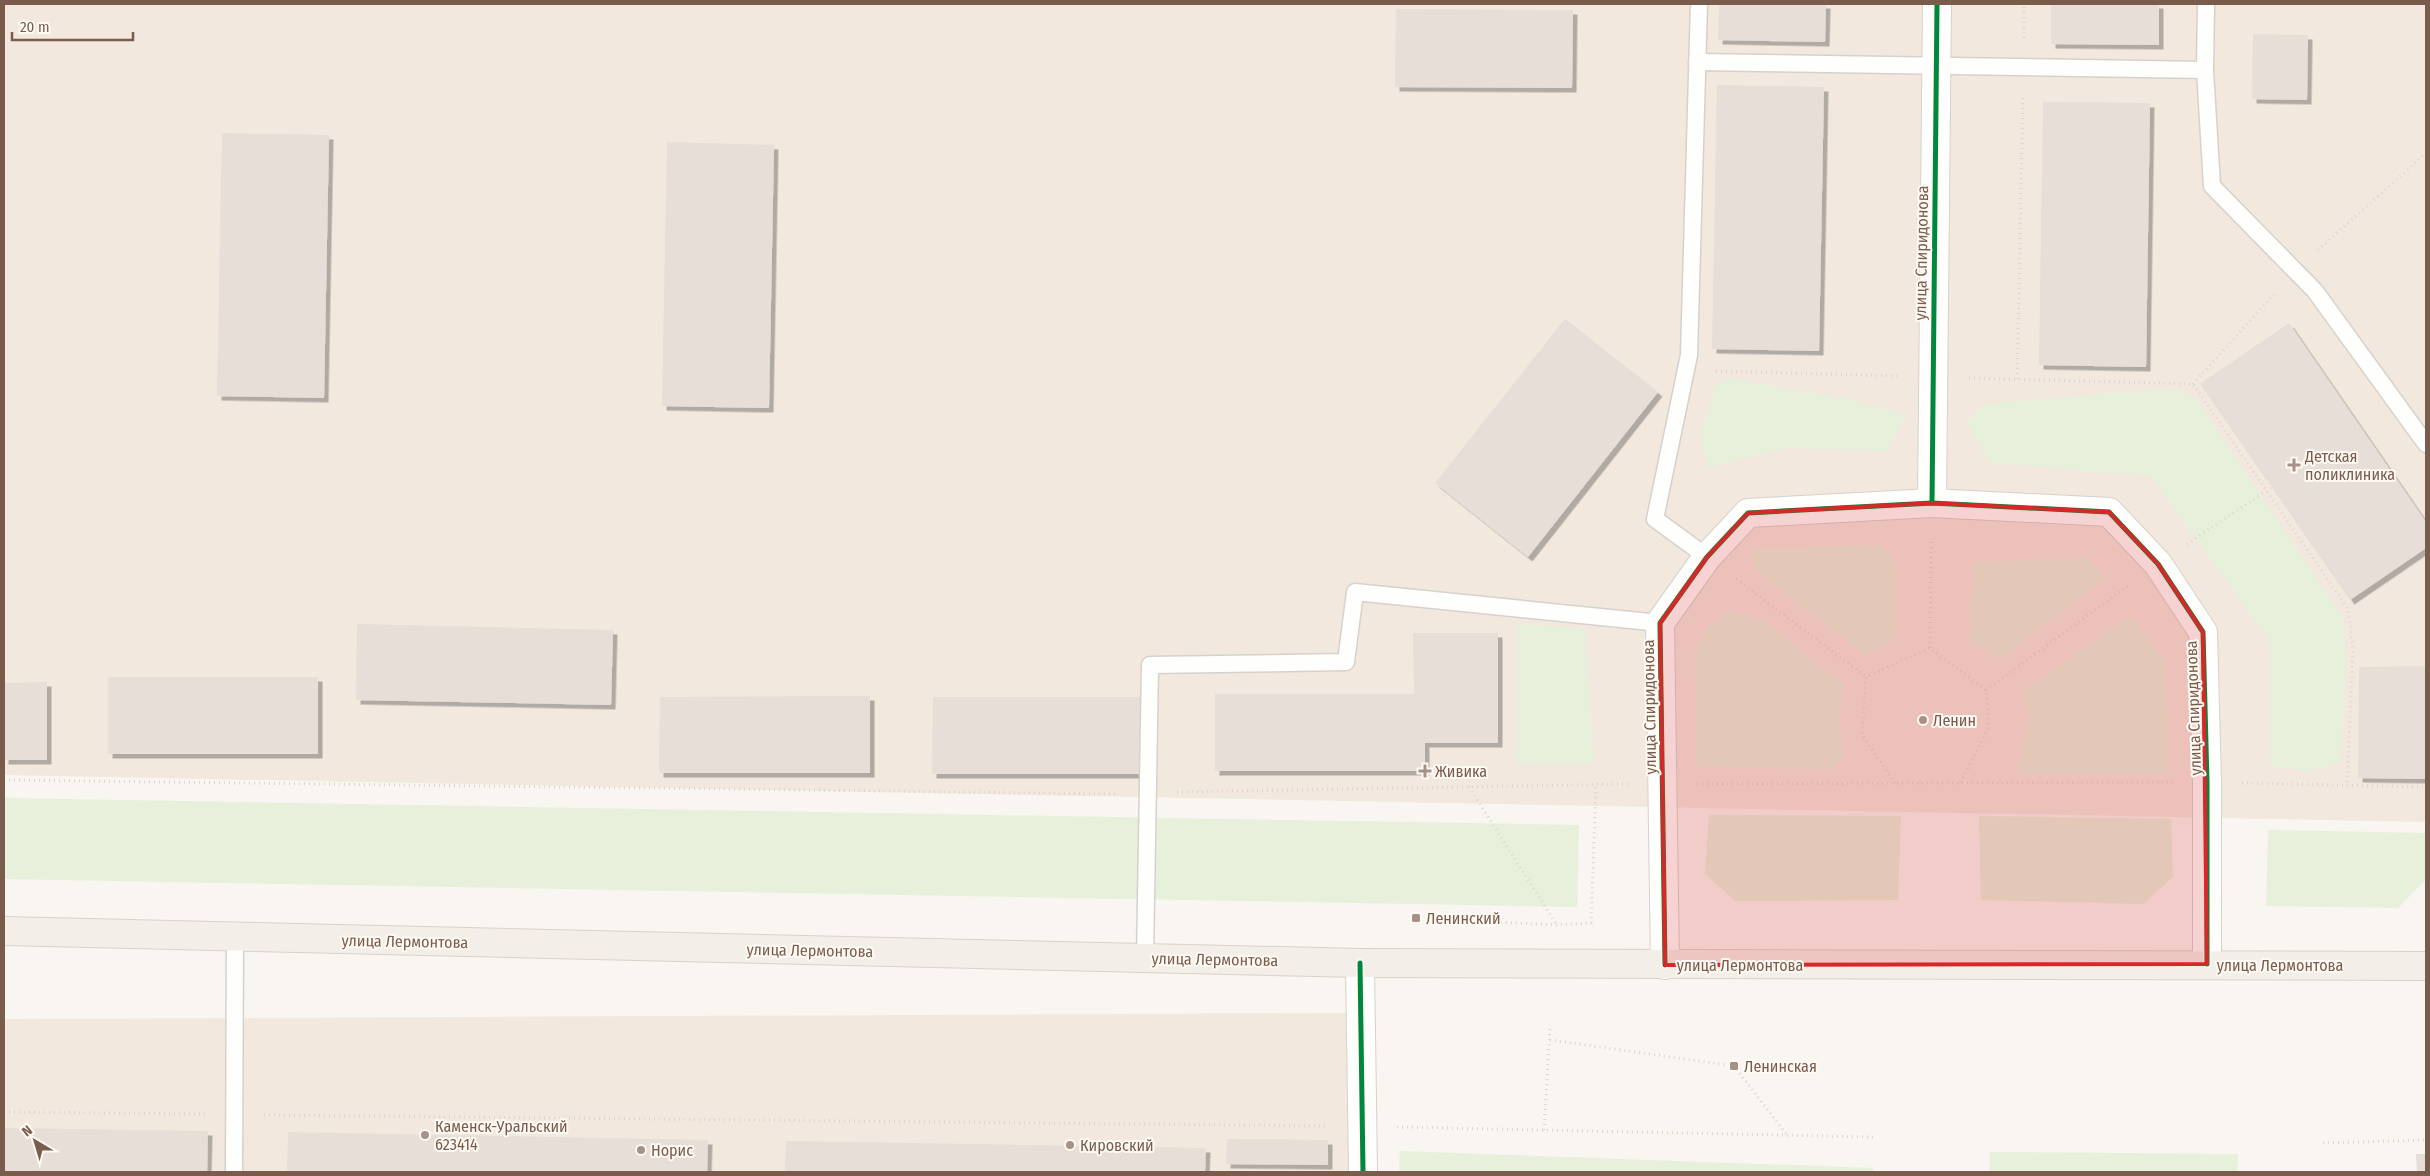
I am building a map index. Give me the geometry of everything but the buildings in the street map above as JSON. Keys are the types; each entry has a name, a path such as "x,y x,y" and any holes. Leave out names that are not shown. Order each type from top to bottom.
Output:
{"main road":[{"name":"улица Лермонтова","path":"4,931 1360,963 2426,966"}],"street":[{"name":"улица Спиридонова","path":"1932,503 1932,377 1938,4"},
{"name":"улица Спиридонова","path":"1665,965 1660,623 1707,557 1748,514 1932,503 2109,512 2158,564 2203,632 2207,782 2207,964"},
{"path":"1360,963 1363,1172"}],"lane":[{"path":"1699,4 1689,355 1655,519 1707,557"},
{"path":"2206,4 2205,70 2212,186 2315,291 2426,444"},
{"path":"1697,62 2205,70"},
{"path":"1145,958 1150,665 1346,662 1355,592 1660,623"},
{"path":"234,1172 235,937"}],"path":[{"path":"2017,379 2024,4"},
{"path":"1686,370 2193,384 2348,608 2353,651 2347,786"},
{"path":"1986,690 2158,564 2272,487"},
{"path":"1930,648 1932,503"},
{"path":"1707,557 1866,677"},
{"path":"1866,677 1930,648"},
{"path":"1930,648 1986,690 1989,727 1960,783"},
{"path":"1866,677 1862,735 1895,783"},
{"path":"4,780 1069,794 1663,784 2207,782 2426,787"},
{"path":"1416,918 1557,925 1591,922 1596,785"},
{"path":"1469,787 1557,925"},
{"path":"1544,1130 1550,1028"},
{"path":"1550,1040 1734,1066 1787,1135"},
{"path":"4,1112 1362,1127 1873,1138"},
{"path":"2323,1143 2426,1140"}],"highlighted area":[{"path":"1932,503 2109,512 2158,564 2203,632 2207,964 1665,965 1660,623 1707,557 1748,513"}],"shaded area":[{"path":"4,4 2426,4 2426,822 4,775"},
{"path":"1352,1013 1356,1172 4,1172 4,1019"}],"green space":[{"path":"1730,378 1851,400 1906,414 1888,451 1790,448 1708,467 1700,435 1716,386"},
{"path":"2175,388 2196,399 2343,617 2346,665 2340,763 2307,771 2271,766 2269,640 2151,477 1989,462 1966,422 1985,404"},
{"path":"1882,545 1895,562 1895,638 1866,656 1755,570 1752,549"},
{"path":"2086,558 2106,578 2000,659 1969,641 1974,562"},
{"path":"1728,611 1763,620 1844,685 1839,716 1843,757 1831,769 1697,767 1695,652 1708,627"},
{"path":"2130,616 2165,661 2169,774 2017,774 2030,716 2022,693"},
{"path":"1517,624 1585,629 1594,764 1517,764"},
{"path":"4,798 1579,825 1577,907 4,879"},
{"path":"1709,815 1901,816 1898,900 1735,901 1705,874"},
{"path":"1979,816 2171,819 2173,877 2143,904 1981,900"},
{"path":"2268,830 2426,833 2426,879 2398,908 2266,906"},
{"path":"1400,1151 1873,1168 1873,1172 1399,1172"},
{"path":"1990,1152 2238,1154 2238,1172 1990,1172"}],"cycle path":[{"path":"1932,503 1937,4"},
{"path":"1665,965 1660,623 1707,557 1748,513 1932,503 2109,512 2158,564 2203,632 2207,782 2207,964"},
{"path":"1360,963 1363,1172"}],"place":[{"name":"Детская поликлиника","path":"2294,465"},
{"name":"Ленин","path":"1923,720"},
{"name":"Живика","path":"1425,771"},
{"name":"Ленинский","path":"1416,918"},
{"name":"Ленинская","path":"1734,1066"},
{"name":"Каменск-Уральский 623414","path":"425,1135"},
{"name":"Кировский","path":"1070,1145"},
{"name":"Норис","path":"641,1150"}]}
